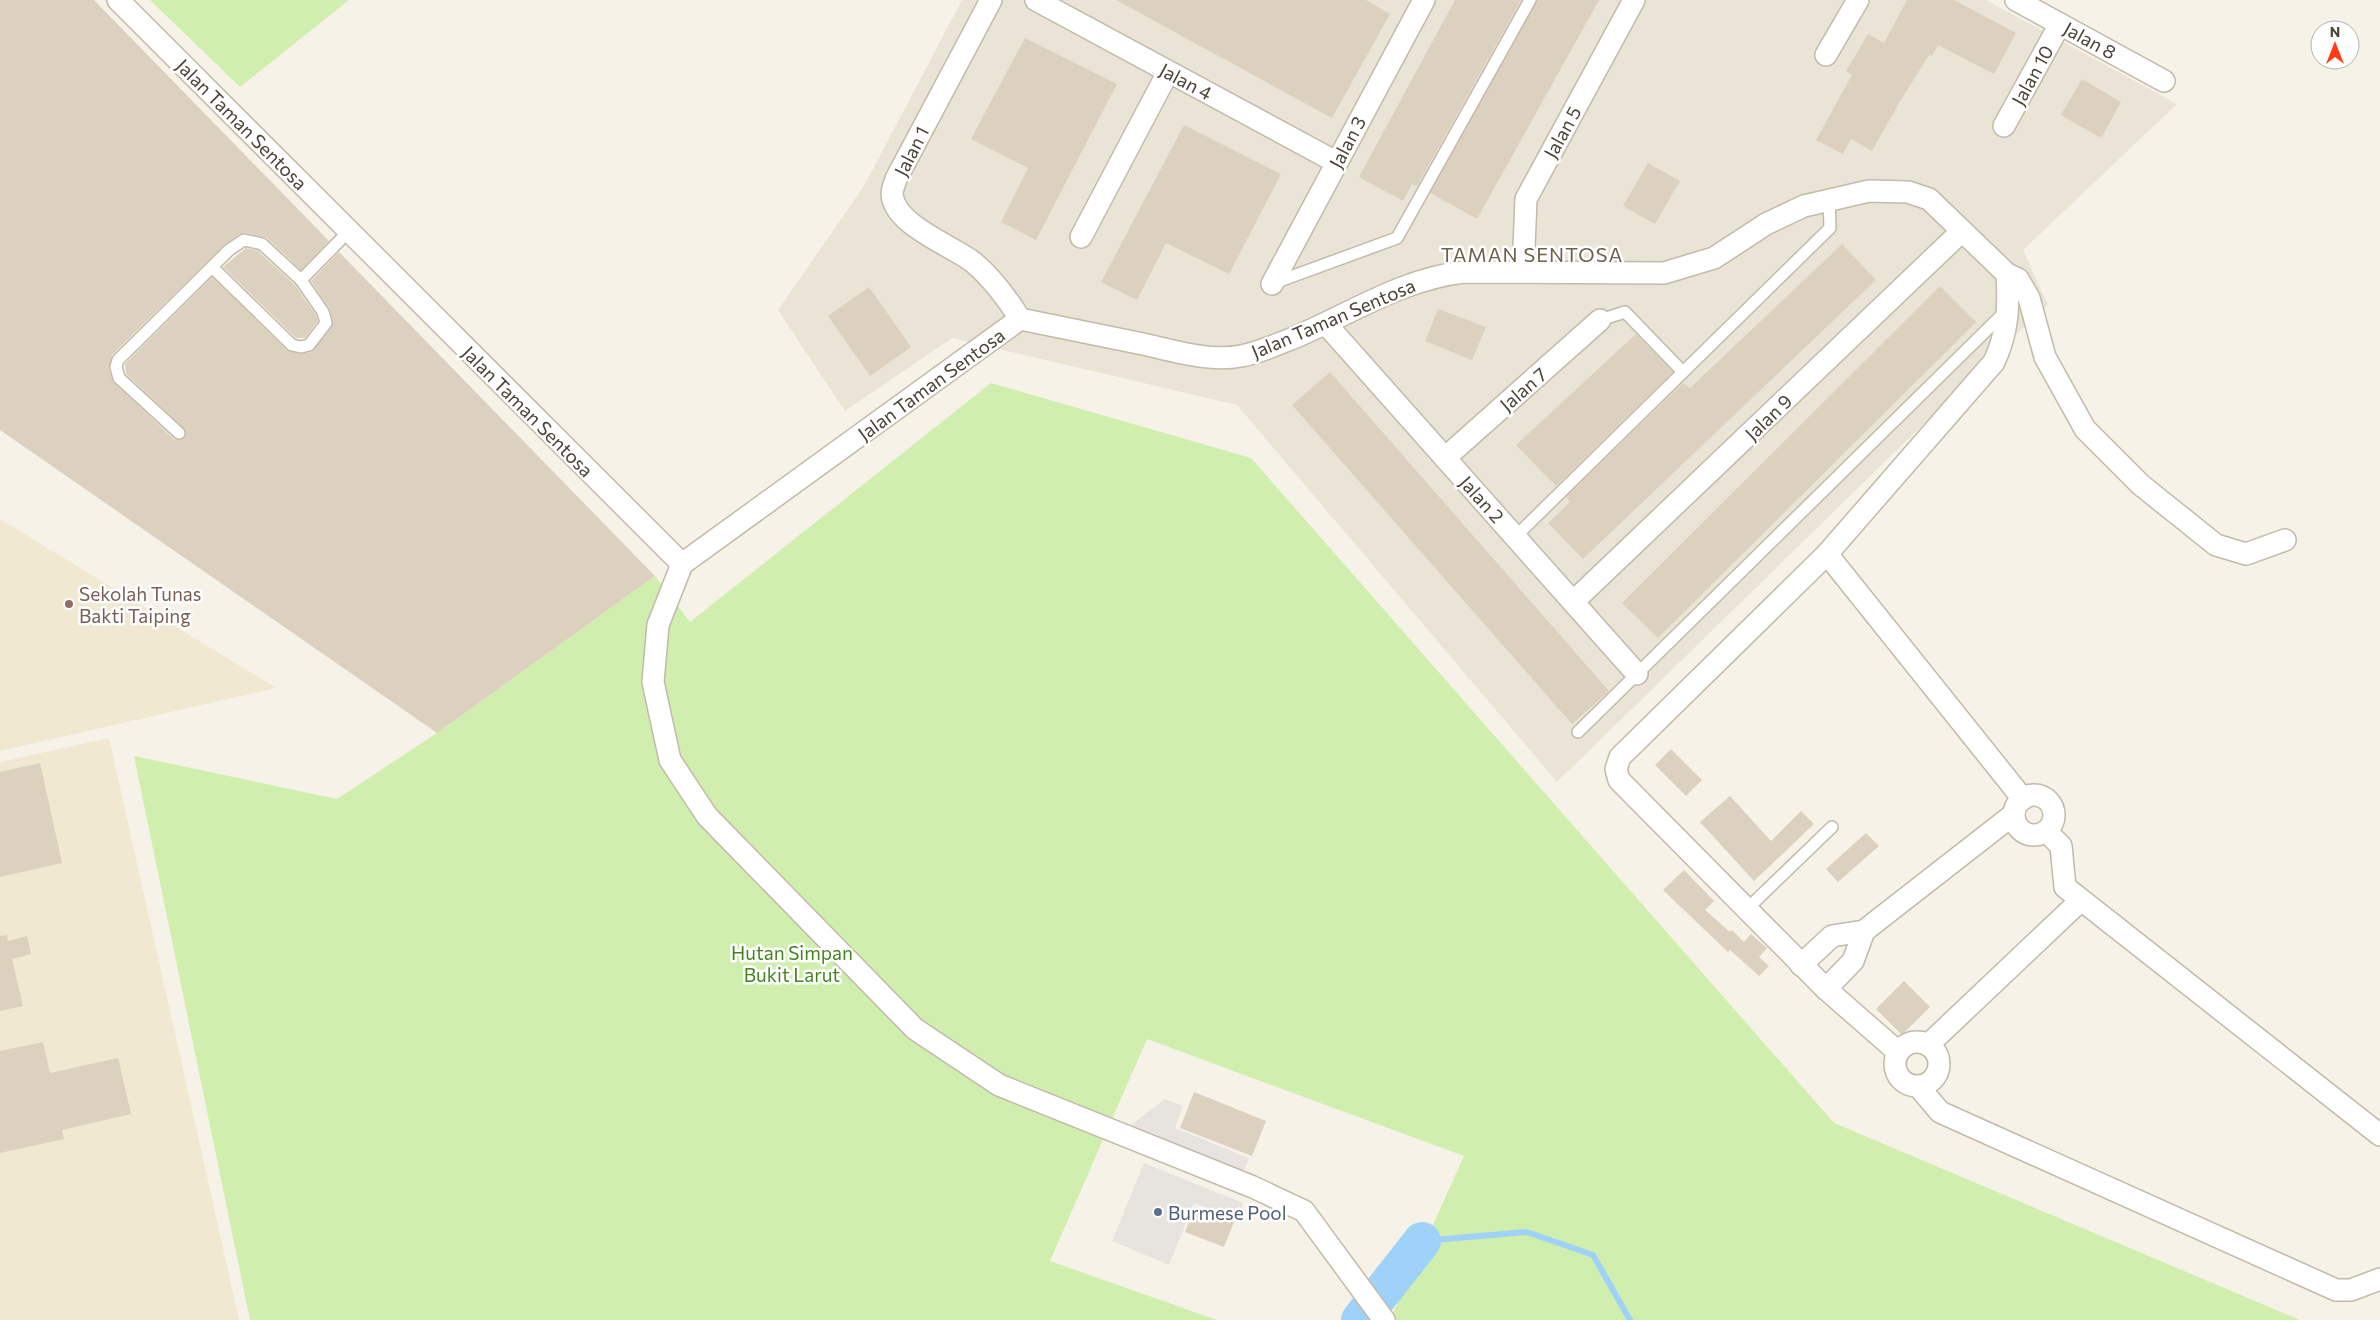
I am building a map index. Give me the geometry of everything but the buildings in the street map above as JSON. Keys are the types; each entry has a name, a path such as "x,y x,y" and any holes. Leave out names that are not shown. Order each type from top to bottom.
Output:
{"street":[{"name":"Jalan Taman Sentosa","path":"118,0 682,564 1020,318 1172,350 1219,358 1241,356 1267,349 1326,324 1411,283 1440,275 1464,272 1664,273 1714,258 1766,224 1804,206 1829,198 1869,191 1908,192 1929,199 2007,274 2018,279 2029,298 2045,357 2085,429 2141,485 2216,545 2246,554 2284,540"},
{"name":"Jalan 1","path":"991,0 896,178 892,193 897,207 918,229 944,243 973,263 1006,296 1020,318"},
{"name":"Jalan 4","path":"1036,0 1336,162"},
{"name":"Jalan 3","path":"1272,284 1424,0"},
{"name":"Jalan 5","path":"1523,272 1526,199 1634,0"},
{"path":"1826,54 1858,0"},
{"name":"Jalan 8","path":"2016,0 2164,80"},
{"name":"Jalan 10","path":"2004,126 2060,24"},
{"path":"1081,237 1168,72"},
{"name":"Jalan 9","path":"1573,602 1962,232"},
{"path":"1898,1052 1826,989 1802,965 1619,780 1616,769 1620,757 1827,554 1994,362 2004,342 2009,307 2007,274"},
{"name":"Jalan 7","path":"1445,458 1600,320"},
{"name":"Jalan 2","path":"1326,324 1637,674"},
{"path":"1802,965 1832,936 1864,931 2018,806 2036,796 2042,797 2052,807 2053,820 2046,831 2033,835 2026,834 2017,826 2018,806 1827,554"},
{"path":"682,564 658,625 653,682 670,760 707,816 914,1029 999,1085 1253,1187 1304,1211 1384,1320"},
{"path":"2046,831 2061,846 2065,887 2380,1135"},
{"path":"1928,1045 2080,900"},
{"path":"1826,989 1853,961 1864,931"},
{"path":"1918,1086 1931,1080 1938,1069 1937,1056 1928,1045 1915,1042 1902,1047 1898,1052 1895,1065 1896,1072 1905,1082 1918,1086 1940,1112 2336,1290 2351,1290 2380,1279"}],"lane":[{"path":"1272,284 1397,238 1530,0"},
{"path":"1515,537 1830,228 1829,198"},
{"path":"301,280 349,232"},
{"path":"179,433 119,378 116,367 118,360 229,250 244,240 262,244 301,280 323,312 326,323 309,345 292,344 212,267"},
{"path":"1578,732 2009,307"},
{"path":"1600,320 1625,312 1683,372"},
{"path":"1747,909 1832,827"}],"shaded area":[{"path":"962,0 1986,0 2177,104 2023,250 2048,305 1989,360 1557,782 1237,405 952,338 845,411 778,310 864,186"},
{"name":"Sekolah Tunas Bakti Taiping","path":"0,519 276,688 0,751"},
{"path":"109,738 239,1320 0,1320 0,762"},
{"name":"Burmese Pool","path":"1165,1099 1183,1106 1175,1128 1249,1158 1243,1172 1131,1125"},
{"name":"Burmese Pool","path":"1144,1163 1243,1203 1237,1220 1194,1203 1169,1265 1112,1241"}],"green space":[{"path":"150,0 349,0 240,87"},
{"name":"Hutan Simpan Bukit Larut","path":"991,383 1251,458 1834,1123 2300,1320 1390,1320 1464,1156 1147,1039 1050,1261 1217,1320 250,1320 134,756 337,799 437,733 655,576 690,622"}],"waterway":[{"path":"1422,1241 1527,1232 1593,1255 1630,1320"},
{"path":"1360,1320 1422,1241"}],"place":[{"name":"Sekolah Tunas Bakti Taiping","path":"69,604"},
{"name":"Burmese Pool","path":"1158,1212"}],"district":[{"name":"TAMAN SENTOSA","path":"1532,254"}]}
